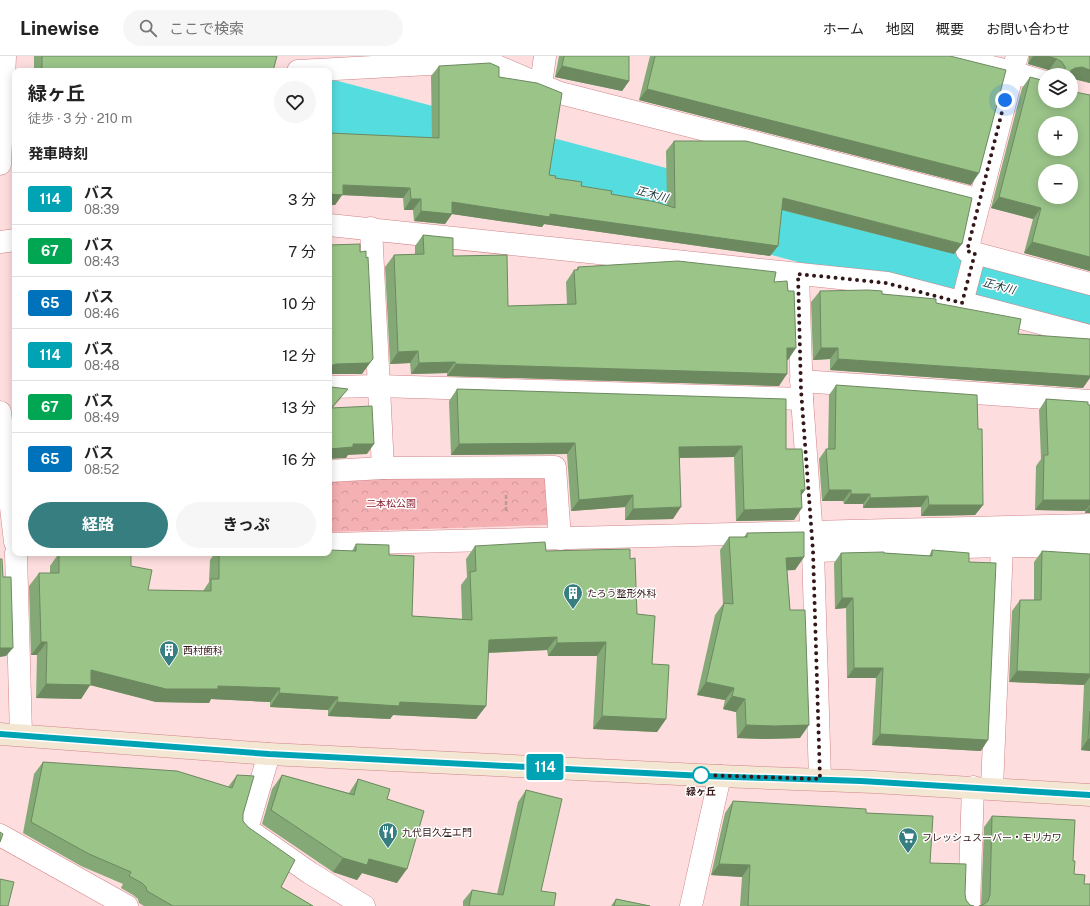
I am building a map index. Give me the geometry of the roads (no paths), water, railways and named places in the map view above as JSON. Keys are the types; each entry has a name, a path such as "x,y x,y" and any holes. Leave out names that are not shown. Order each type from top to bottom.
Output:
{"street":[{"path":"0,164 8,127 2,91 5,56"},
{"path":"541,85 545,56"},
{"path":"947,56 1014,64 1038,78"},
{"path":"332,69 485,61 560,93 980,200"},
{"path":"1014,64 967,251 974,258 1090,284"},
{"path":"332,224 886,283 964,298 1090,336"},
{"path":"371,228 383,468"},
{"path":"0,242 12,240"},
{"path":"964,298 974,258"},
{"path":"798,274 801,390 812,541 820,779"},
{"path":"332,387 379,386 801,390 1090,401"},
{"path":"0,404 12,403"},
{"path":"0,412 12,516"},
{"path":"332,471 383,468 555,467 560,539"},
{"path":"812,541 1090,525"},
{"path":"332,544 560,539 812,541 1002,546 1090,546"},
{"path":"968,906 982,788 1002,546"},
{"path":"0,549 12,547"},
{"path":"16,556 10,735 269,754 720,776 820,779 1090,795"},
{"path":"269,754 246,829 310,873 364,906"},
{"path":"691,906 720,776"},
{"path":"0,835 127,906"}],"waterway":[{"name":"正木川","path":"332,109 1090,310"}],"place":[{"name":"たろう整形外科","path":"573,610"},
{"name":"西村歯科","path":"169,667"},
{"name":"緑ヶ丘","path":"701,775"},
{"name":"九代目久左エ門","path":"388,849"},
{"name":"フレッシュスーパー・モリカワ","path":"908,854"}],"park label":[{"name":"二本松公園","path":"391,503"}]}
